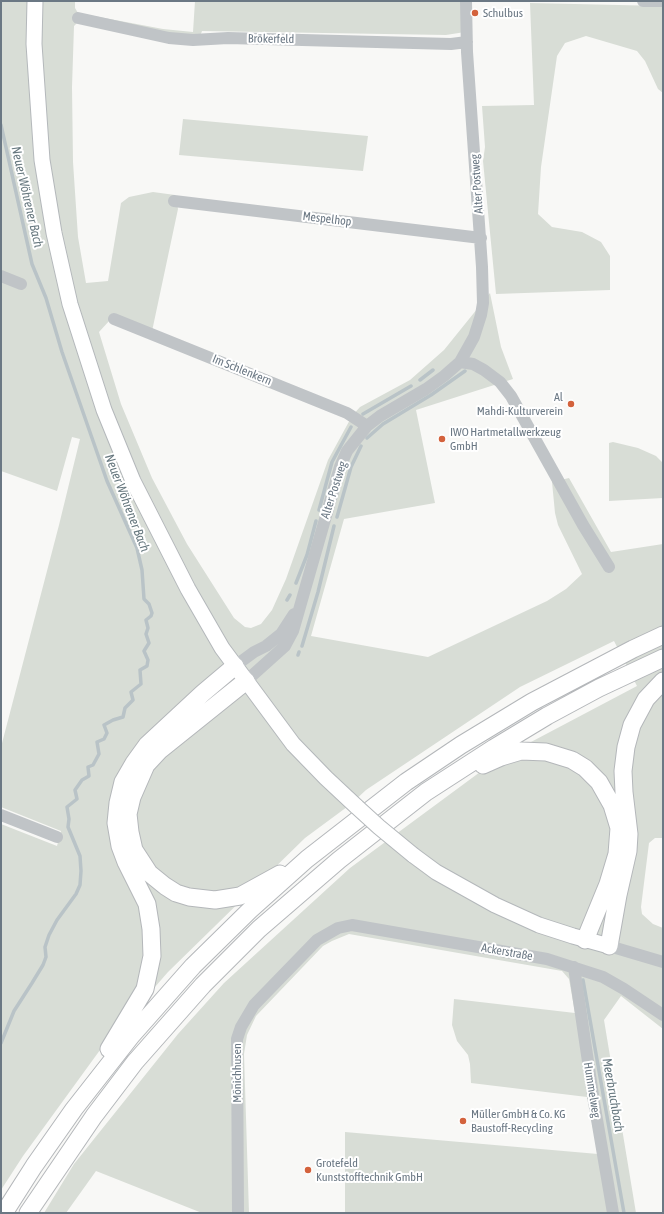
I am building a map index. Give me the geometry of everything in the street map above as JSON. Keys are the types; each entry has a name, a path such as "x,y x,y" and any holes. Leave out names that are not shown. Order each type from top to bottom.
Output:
{"highway":[{"path":"4,1213 34,1166 74,1109 132,1035 193,966 250,910 307,859 406,782 461,745 532,702 663,635"},
{"path":"28,1213 94,1116 135,1062 203,985 259,929 346,854 426,792 547,716 599,688 663,658"},
{"path":"74,1109 145,989 152,956 151,929 147,904 126,862 120,846 116,823 118,803 124,782 134,763 147,745 203,693 235,666"},
{"path":"246,681 160,750 146,765 132,797 128,814 134,850 149,873 176,893 189,897 215,900 240,896 307,859"},
{"path":"608,946 628,851 629,834 623,771 626,747 632,725 646,698 663,681"},
{"path":"442,782 501,757 521,751 546,752 572,760 585,768 599,782 612,805 619,828 617,854 608,884 585,940"}],"main road":[{"path":"35,1 34,44 42,160 54,233 70,304 104,410 133,482 192,596 222,648 293,744 326,778 379,827 413,855 436,872 495,905 539,925 608,946"}],"street":[{"name":"Alter Postweg","path":"246,681 285,646 293,631 340,467 347,451 367,426 394,406 426,389 460,362 474,337 483,303 481,238 467,42 466,1"},
{"path":"643,1 663,1"},
{"name":"Brökerfeld","path":"78,18 168,38 193,40 228,38 451,44 467,42"},
{"name":"Mespelhop","path":"174,201 481,238"},
{"path":"1,276 21,284"},
{"name":"Im Schlenkern","path":"114,319 347,413 367,426"},
{"path":"460,362 473,364 484,370 500,382 511,396 609,567"},
{"name":"Alter Postweg","path":"235,666 254,652 266,646 280,634 302,601"},
{"path":"1,815 57,837"},
{"name":"Ackerstraße","path":"338,928 352,925 547,959 603,977 663,1015"},
{"name":"Mönichhusen","path":"238,1213 237,1039 241,1027 254,1005 317,940 338,928"},
{"path":"608,946 663,962"},
{"name":"Hummelweg","path":"574,967 594,1102 613,1213"}],"shaded area":[{"path":"1,1 75,1 75,8 78,13 163,29 193,32 195,1 464,1 465,32 446,35 202,31 197,45 77,23 74,26 72,87 73,162 78,237 86,283 108,281 121,203 129,197 153,192 175,195 178,209 151,336 110,320 99,332 121,404 152,478 187,544 234,618 245,627 251,628 261,624 272,610 286,579 328,460 352,416 360,407 410,380 444,350 490,293 501,347 513,379 416,410 435,503 344,519 311,636 428,657 547,601 566,589 582,574 558,525 555,513 552,482 569,478 611,552 663,544 663,838 655,838 649,843 641,907 642,914 653,924 663,928 663,1029 621,996 604,1020 636,1213 345,1213 345,1132 598,1154 587,1097 471,1083 468,1055 457,1041 452,1025 454,999 575,1013 569,979 562,971 349,934 323,946 256,1016 247,1035 244,1054 249,1213 202,1213 96,1171 66,1213 44,1213 74,1164 178,1034 224,983 350,868 495,761 637,686 614,641 520,687 366,790 351,804 305,838 168,972 116,1028 23,1156 1,1190 1,824 57,846 61,831 1,807 1,747 80,439 72,437 57,491 1,471"},
{"path":"530,3 663,6 663,93 658,89 645,61 637,51 586,36 565,43 557,56 541,167 538,214 552,227 582,232 601,242 610,256 610,290 496,294 483,161 485,147 482,106 534,105"},
{"path":"183,119 368,136 363,171 179,155"},
{"path":"613,442 638,448 656,456 663,463 663,498 609,501 609,443"}],"waterway":[{"name":"Neuer Wöhrener Bach","path":"1,125 32,264 46,298 62,352 107,481 137,548 142,570 144,599 149,604 152,613 146,620 148,628 146,634 149,643 144,651 148,660 147,666 140,670 141,684 131,692 133,700 125,708 123,717 104,725 107,733 104,739 97,742 99,754 93,765 88,767 89,776 82,780 75,790 77,799 67,807 69,819 68,827 80,856 80,885 76,894 57,920 49,935 45,947 46,957 43,965 14,1011 1,1043"},
{"path":"420,380 433,370"},
{"path":"367,438 383,424 431,395 465,371"},
{"path":"363,414 411,386"},
{"path":"319,510 332,462 351,427"},
{"path":"337,517 351,467 361,446"},
{"path":"296,583 307,555 316,521"},
{"path":"302,646 318,592 334,526"},
{"path":"287,600 290,595"},
{"name":"Meerbruchbach","path":"583,980 624,1213"}],"place":[{"name":"Schulbus","path":"475,13"},
{"name":"Al Mahdi-Kulturverein","path":"571,404"},
{"name":"IWO Hartmetallwerkzeug GmbH","path":"442,439"},
{"name":"Müller GmbH & Co. KG Baustoff-Recycling","path":"463,1121"},
{"name":"Grotefeld Kunststofftechnik GmbH","path":"308,1170"}]}
